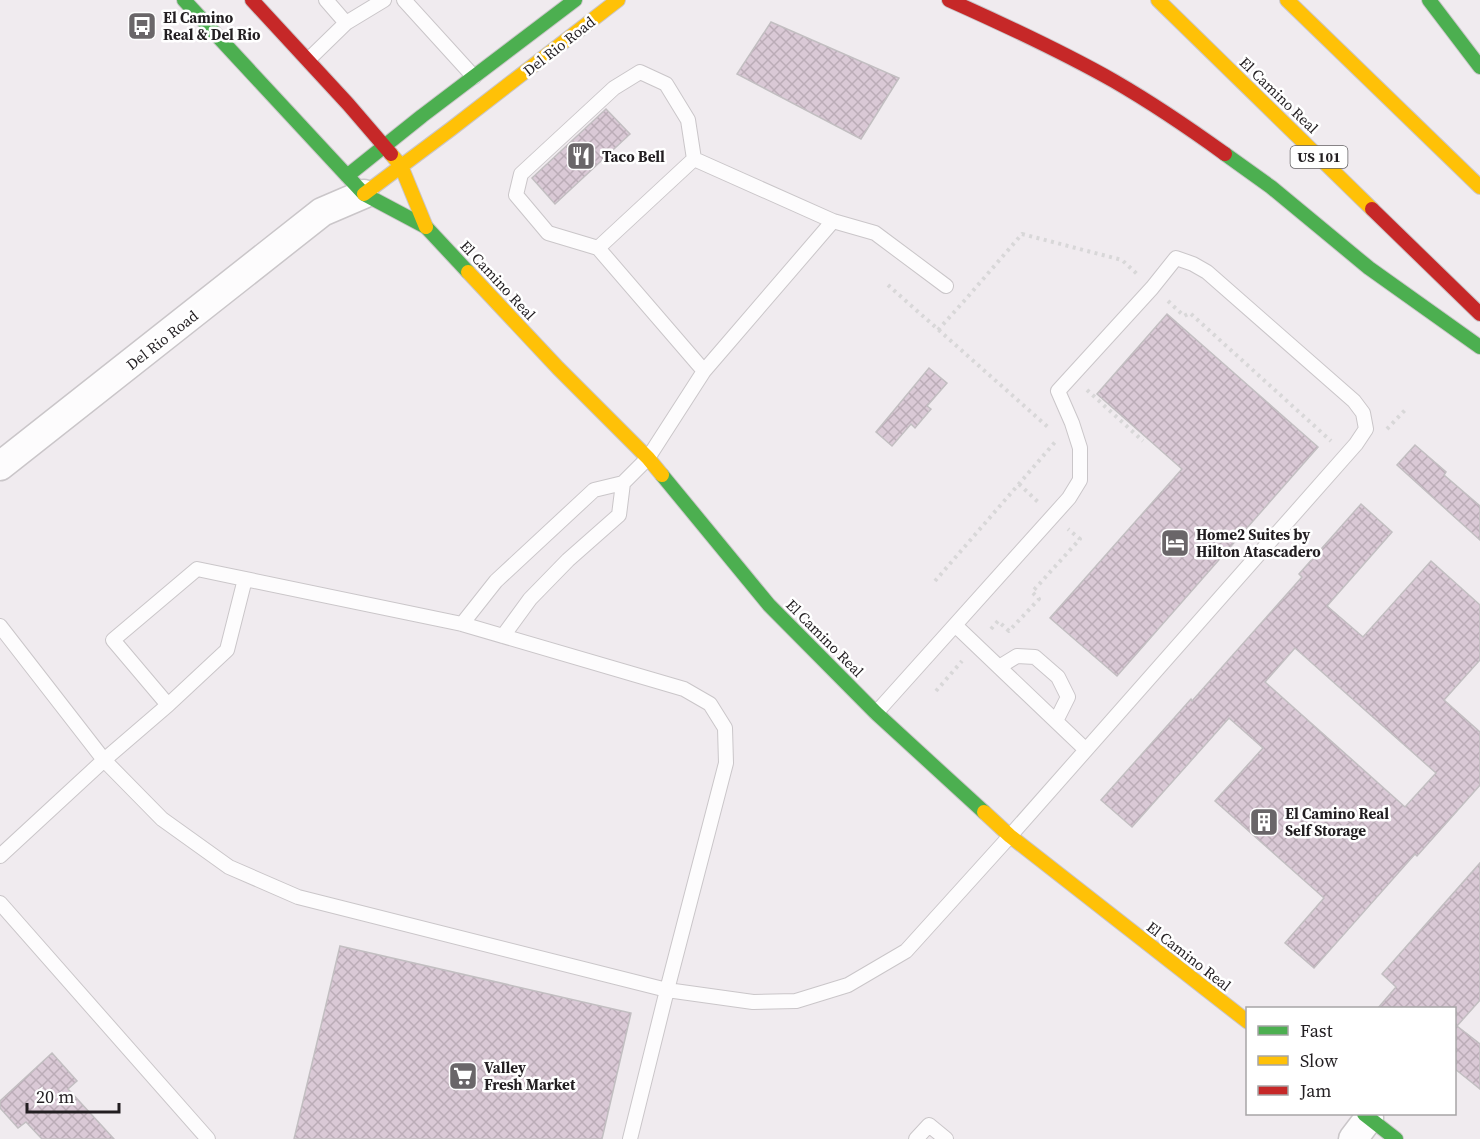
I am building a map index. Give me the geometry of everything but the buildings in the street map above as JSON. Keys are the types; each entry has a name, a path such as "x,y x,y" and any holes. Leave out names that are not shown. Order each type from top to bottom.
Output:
{"main road":[{"name":"El Camino Real","path":"184,0 356,185 426,227 558,369 648,458 769,605 876,713 1010,836 1246,1020"},
{"name":"Del Rio Road","path":"356,185 385,147 575,0"},
{"name":"Del Rio Road","path":"356,185 401,166 618,0"},
{"path":"949,0 1028,36 1114,81 1192,130 1271,187 1369,268 1480,347"},
{"name":"El Camino Real","path":"1158,0 1480,314"},
{"path":"1287,0 1480,187"},
{"path":"1429,0 1480,67"},
{"name":"El Camino Real","path":"258,2 401,166 426,227"},
{"path":"1362,1124 1396,1139"}],"street":[{"name":"Del Rio Road","path":"0,466 356,185"}],"lane":[{"path":"326,0 346,24"},
{"path":"308,60 346,24 382,0"},
{"path":"404,0 474,77"},
{"path":"694,159 688,120 666,84 640,72 614,88 521,174 516,195 548,233 598,249 704,371"},
{"path":"694,159 832,220 875,233 946,286"},
{"path":"598,249 694,159"},
{"path":"462,624 496,581 594,490 623,483 648,458 704,371 832,220"},
{"path":"0,626 104,760 162,819 229,867 298,897 667,990 753,1002 796,1001 848,986 906,951 1347,455 1366,429 1364,413 1354,401 1207,272 1176,258 1152,288 1058,391 1080,448 1080,480 1069,498 876,713"},
{"path":"503,636 530,599 568,560 619,515 623,483"},
{"path":"168,705 113,640 198,569 462,624 684,689 710,704 725,728 726,763 630,1139"},
{"path":"0,856 227,650 245,579"},
{"path":"955,625 1085,749"},
{"path":"999,667 1017,656 1035,657 1058,677 1068,697 1056,721"},
{"path":"0,903 208,1139"},
{"path":"916,1139 929,1125 946,1139"}],"path":[{"path":"938,330 1022,234 1122,260 1184,316 1190,313 1347,455"},
{"path":"888,285 1053,431 1057,440 935,581"},
{"path":"1094,382 1087,390 1143,441"},
{"path":"1384,432 1406,409"}],"traffic: fast":[{"path":"184,0 364,194 426,227 468,272"},
{"path":"347,176 575,0"},
{"path":"1429,0 1480,67"},
{"path":"1225,154 1271,187 1369,268 1480,347"},
{"path":"662,475 769,605 876,713 984,812"},
{"path":"1365,1115 1396,1139"}],"traffic: slow":[{"path":"364,194 618,0"},
{"path":"1158,0 1372,209"},
{"path":"1287,0 1480,187"},
{"path":"391,154 401,166 426,227"},
{"path":"468,272 662,475"},
{"path":"984,812 1010,836 1246,1020"}],"traffic: jam":[{"path":"252,0 391,154"},
{"path":"949,0 1074,59 1114,81 1225,154"},
{"path":"1372,209 1480,314"}],"place":[{"name":"El Camino Real & Del Rio","path":"142,26"},
{"name":"Taco Bell","path":"581,156"},
{"name":"Home2 Suites by Hilton Atascadero","path":"1175,543"},
{"name":"El Camino Real Self Storage","path":"1264,822"},
{"name":"Valley Fresh Market","path":"463,1076"}]}
